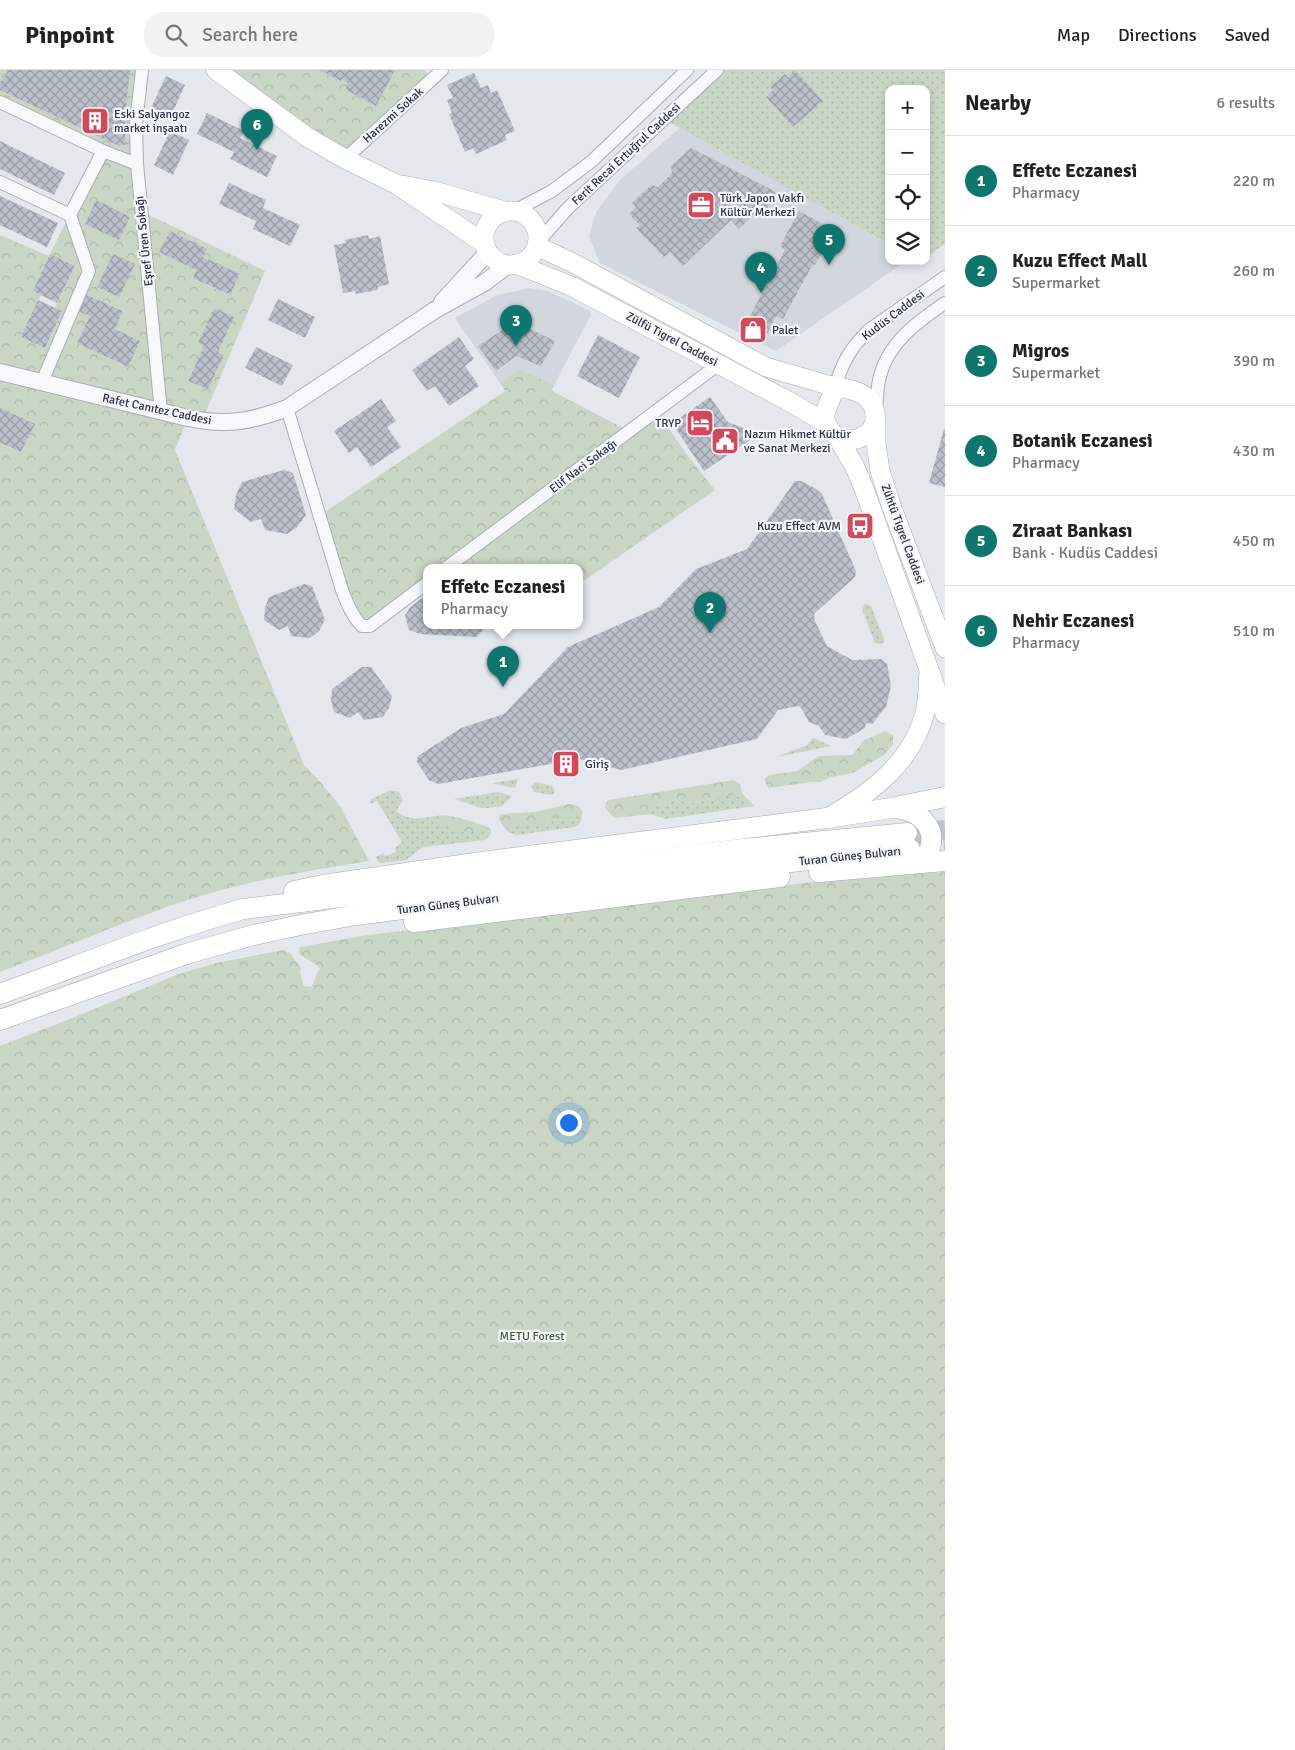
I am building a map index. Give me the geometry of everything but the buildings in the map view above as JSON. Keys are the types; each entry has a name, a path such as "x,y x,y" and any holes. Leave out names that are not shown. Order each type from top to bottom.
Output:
{"main road":[{"path":"216,70 307,136 345,159 396,184 486,248 493,258 500,263 512,265 530,257 537,244 538,234 536,226 530,218 522,213 434,191 396,184"},
{"path":"486,248 485,230 488,224 498,214 509,211"},
{"name":"Zülfü Tigrel Caddesi","path":"537,244 766,367 835,387"},
{"name":"Zülfü Tigrel Caddesi","path":"512,265 571,286 824,422"},
{"path":"839,440 855,440 862,437 871,431 876,418 872,404 863,394 835,387 828,403 824,422 839,440 854,465 863,486 945,714"},
{"name":"Zühtü Tigrel Caddesi","path":"876,418 876,443 880,471 945,648"},
{"path":"827,818 880,784 906,753 916,736 923,718 927,697 929,667"},
{"path":"243,909 284,893 322,885 827,818 945,797"},
{"path":"891,808 915,812 925,820 932,830 934,836 931,848 926,856 912,848"},
{"path":"0,1020 186,954 254,935 300,926 371,927 805,874 912,848 945,860"},
{"name":"Turan Güneş Bulvarı","path":"0,994 141,941 243,909 744,849 912,848"}],"street":[{"name":"Eşref Üren Sokağı","path":"142,70 136,124 137,164 161,412"},
{"name":"Harezmi Sokak","path":"345,159 442,70"},
{"name":"Ferit Recai Ertuğrul Caddesi","path":"509,211 552,190 592,161 687,70"},
{"name":"Ferit Recai Ertuğrul Caddesi","path":"537,244 568,208 717,70"},
{"path":"0,102 103,151 137,164"},
{"path":"42,382 89,271 70,215 103,151"},
{"path":"0,182 70,215"},
{"name":"Rafet Canıtez Caddesi","path":"435,310 486,248"},
{"name":"Rafet Canıtez Caddesi","path":"0,372 202,421 218,423 240,422 286,408 435,310 512,265"},
{"name":"Kudüs Caddesi","path":"835,387 848,353 859,339 945,277"},
{"name":"Kudüs Caddesi","path":"876,418 878,385 887,357 903,334 945,303"},
{"name":"Elif Naci Sokağı","path":"451,564 719,364"},
{"path":"286,408 350,611 362,626 370,626 423,586"}],"shaded area":[{"path":"681,127 885,242 885,265 900,265 776,351 600,263 589,236 596,212 620,180"},
{"path":"530,288 548,291 590,311 591,315 554,385 519,369 500,383 455,318 497,295"}],"green space":[{"path":"0,70 142,70 141,211 265,271 202,421 188,418 175,450 304,765 340,806 369,861 239,885 214,892 123,923 0,972 0,444 21,452 34,424 0,408 0,235 49,256 33,291 41,295 21,337 45,348 62,311 55,308 75,266 50,254 102,151 0,102","holes":["170,231 206,249 203,257 240,275 229,295 193,278 196,270 160,252","81,292 131,314 123,311 115,329 140,341 128,367 77,343 90,316","214,308 233,317 218,352 224,355 208,389 188,381 204,346 198,343"]},
{"path":"216,70 424,70 428,74 345,159"},
{"path":"717,70 945,70 945,244 930,254 930,85 885,85 885,242 664,119"},
{"path":"519,369 554,385 552,391 629,431 657,411 687,455 715,490 583,581 583,564 458,564 456,561 452,564 423,564 423,586 362,626 319,516 505,391 500,383"},
{"path":"865,604 871,606 884,639 884,642 881,644 875,643 862,609"},
{"path":"885,731 893,735 893,745 884,755 853,773 831,777 821,782 769,788 765,782 769,775 797,771 821,756 851,755 863,741"},
{"path":"813,738 831,746 777,757 807,745"},
{"path":"518,779 515,788 493,784 493,783"},
{"path":"734,780 740,784 742,793 689,803 684,799 653,805 651,814 616,818 605,808 606,802 609,800"},
{"path":"536,782 552,786 555,790 554,794 534,792 531,786"},
{"path":"391,790 399,792 403,800 396,811 403,815 410,818 455,817 488,827 491,829 491,834 485,840 423,847 406,860 379,863 376,857 383,853 385,856 396,852 395,848 402,842 377,801 370,804 371,799"},
{"path":"498,792 512,796 502,806 481,808 454,799"},
{"path":"742,793 754,806 665,819 651,814 653,805 684,799 690,803"},
{"path":"570,804 578,806 582,810 580,823 575,827 517,835 508,832 499,820 500,815 504,814 536,812"},
{"path":"570,804 580,807 582,814 567,819 564,817 548,819 541,824 528,823 509,828 505,828 499,820 500,815 504,814 536,812"},
{"path":"451,816 488,827 487,831 462,832 442,824 438,817"},
{"name":"METU Forest","path":"945,872 945,1750 0,1750 0,1046 176,975 216,963 283,950 290,953 301,968 300,973 304,986 311,987 320,969 299,953 300,947 368,935 803,883"}],"tunnel":[{"path":"907,833 945,830"},
{"path":"914,849 945,847"}],"place":[{"name":"Eski Salyangoz market inşaatı","path":"95,121"},
{"name":"Nehir Eczanesi","path":"257,150"},
{"name":"Türk Japon Vakfı Kültür Merkezi","path":"701,205"},
{"name":"Ziraat Bankası","path":"829,265"},
{"name":"Botanik Eczanesi","path":"761,293"},
{"name":"Palet","path":"753,330"},
{"name":"Migros","path":"516,346"},
{"name":"TRYP","path":"700,423"},
{"name":"Nazım Hikmet Kültür ve Sanat Merkezi","path":"725,441"},
{"name":"Kuzu Effect AVM","path":"860,526"},
{"name":"Kuzu Effect Mall","path":"710,633"},
{"name":"Effetc Eczanesi","path":"503,687"},
{"name":"Giriş","path":"566,764"}]}
